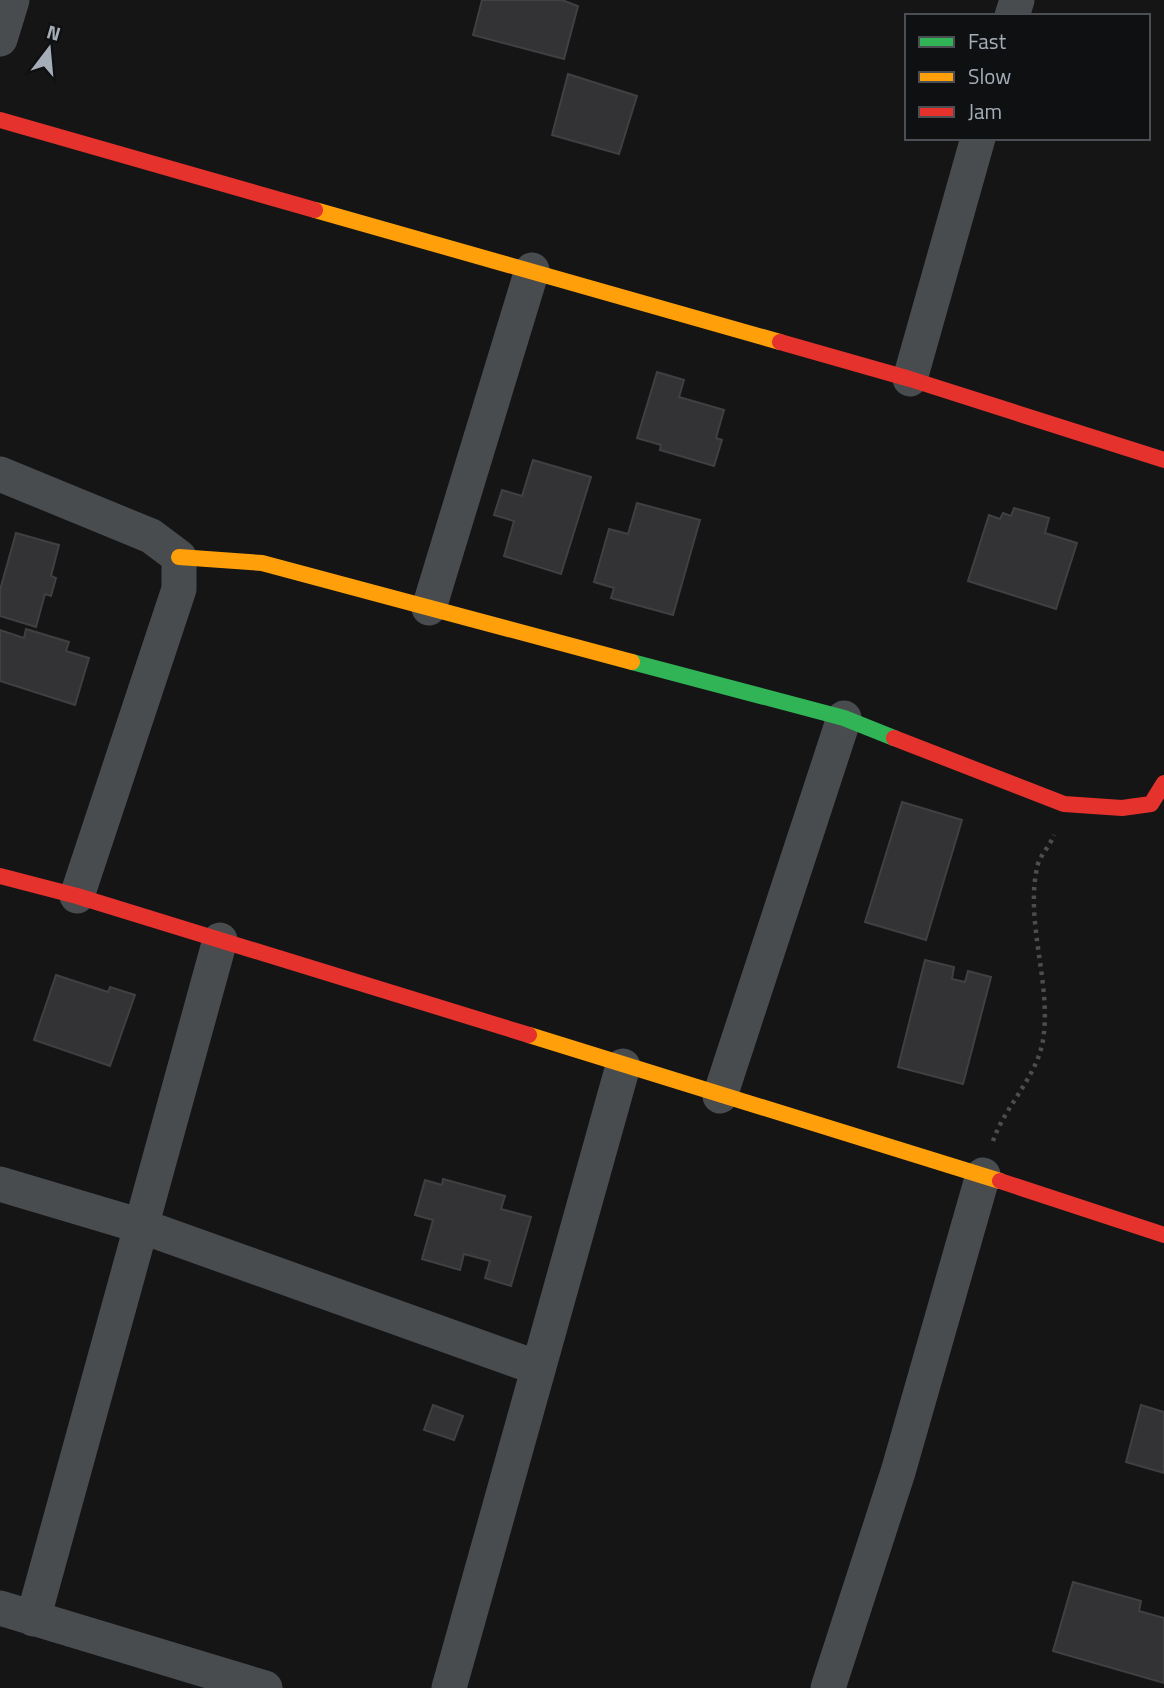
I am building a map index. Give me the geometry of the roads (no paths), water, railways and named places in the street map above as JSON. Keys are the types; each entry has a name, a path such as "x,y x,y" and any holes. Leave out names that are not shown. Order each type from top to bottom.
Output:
{"street":[{"path":"0,39 12,0"},
{"path":"0,120 910,379 1164,460"},
{"path":"910,379 977,140"},
{"path":"429,608 532,270"},
{"path":"0,474 151,536 179,557 262,563 844,718 1065,804 1122,808 1150,804 1164,783"},
{"path":"78,896 179,589 179,557"},
{"path":"720,1096 844,718"},
{"path":"0,876 78,896 983,1175 1164,1235"},
{"path":"33,1619 220,940"},
{"path":"449,1688 623,1066"},
{"path":"828,1688 898,1472 983,1175"},
{"path":"0,1184 141,1226 538,1368"},
{"path":"0,1608 265,1688"}]}
